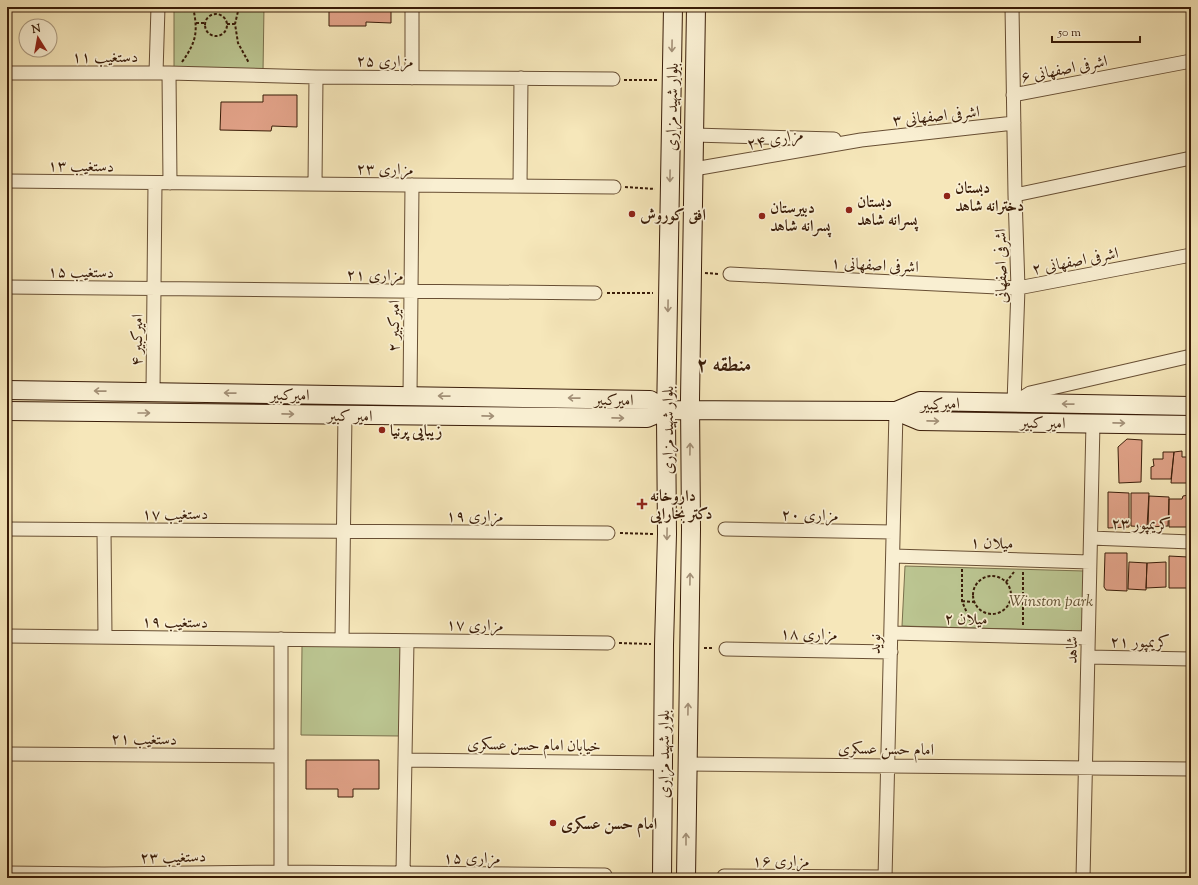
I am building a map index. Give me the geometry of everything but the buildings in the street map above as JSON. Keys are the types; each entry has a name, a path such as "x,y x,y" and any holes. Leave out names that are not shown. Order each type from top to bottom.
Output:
{"street":[{"path":"156,73 158,7"},
{"path":"412,7 412,78"},
{"name":"بلوار شهید مزاری","path":"662,877 664,645 667,534 666,410 673,7"},
{"name":"بلوار شهید مزاری","path":"686,878 690,410 696,7"},
{"name":"اشرفی اصفهانی","path":"1012,7 1018,288 1014,403"},
{"name":"اشرفی اصفهانی ۶","path":"1013,95 1121,75 1191,60"},
{"name":"مزاری ۲۵","path":"156,73 316,77 613,79"},
{"name":"دستغیب ۱۱","path":"7,74 156,73"},
{"path":"170,73 170,183"},
{"path":"315,184 316,77"},
{"path":"520,186 521,78"},
{"name":"اشرفی اصفهانی ۳","path":"861,140 1014,123"},
{"path":"694,135 861,140"},
{"name":"مزاری ۲۴","path":"694,169 861,140"},
{"path":"1015,195 1122,174 1191,158"},
{"name":"دستغیب ۱۳","path":"7,182 155,183"},
{"name":"مزاری ۲۳","path":"155,183 614,187"},
{"name":"امیرکبیر ۴","path":"153,392 155,183"},
{"name":"امیرکبیر ۲","path":"410,396 412,185"},
{"name":"اشرفی اصفهانی ۲","path":"1018,288 1191,255"},
{"name":"اشرفی اصفهانی ۱","path":"730,274 1018,288"},
{"name":"دستغیب ۱۵","path":"7,287 154,289"},
{"name":"مزاری ۲۱","path":"154,289 595,293"},
{"path":"1014,403 1030,393 1191,356"},
{"name":"امیرکبیر","path":"7,390 650,400 666,410"},
{"path":"50,412 51,390"},
{"path":"259,414 260,394"},
{"name":"امیرکبیر","path":"690,410 896,411 920,401 1191,406"},
{"name":"امیر کبیر","path":"7,411 648,418 666,410 690,410"},
{"name":"امیر کبیر","path":"896,411 920,421 1191,425"},
{"name":"نوید","path":"885,878 896,411"},
{"path":"342,640 344,414"},
{"name":"شاهد","path":"1083,878 1093,423"},
{"name":"دستغیب ۱۷","path":"7,529 343,531"},
{"name":"مزاری ۲۰","path":"726,529 893,532"},
{"path":"104,530 105,637"},
{"name":"مزاری ۱۹","path":"343,531 608,533"},
{"name":"کریمپور ۲۳","path":"1091,538 1191,542"},
{"name":"میلان ۱","path":"893,556 1090,562"},
{"name":"میلان ۲","path":"891,634 1088,638"},
{"name":"دستغیب ۱۹","path":"7,636 342,640"},
{"path":"281,639 281,872"},
{"name":"مزاری ۱۷","path":"342,640 608,643"},
{"path":"402,873 407,640"},
{"name":"مزاری ۱۸","path":"726,649 891,652"},
{"name":"کریمپور ۲۱","path":"1088,657 1191,659"},
{"name":"دستغیب ۲۱","path":"7,754 281,756"},
{"name":"خیابان امام حسن عسکری","path":"405,760 663,763"},
{"name":"امام حسن عسکری","path":"687,764 1191,769"},
{"name":"دستغیب ۲۳","path":"7,873 104,876 281,872 340,875"},
{"name":"مزاری ۱۵","path":"340,875 402,873 605,875"},
{"name":"مزاری ۱۶","path":"724,876 885,878"}],"path":[{"path":"170,73 181,64 190,52 195,38 196,23 193,7"},
{"path":"239,7 235,24 238,43 246,61 261,76"},
{"path":"213,14 220,14 225,18 228,24 226,30 222,34 216,36 210,34 206,29 205,23 208,17 213,14"},
{"path":"196,23 205,23"},
{"path":"228,24 235,24"},
{"path":"613,79 672,80"},
{"path":"614,187 670,189"},
{"path":"692,272 730,274"},
{"path":"595,293 668,294"},
{"path":"608,533 667,534"},
{"path":"962,558 962,601 976,635"},
{"path":"1023,560 1023,636"},
{"path":"988,575 1002,577 1011,588 1011,601 1002,612 989,615 977,609 974,602 972,596 976,583 988,575"},
{"path":"962,601 974,602"},
{"path":"608,643 664,645"},
{"path":"689,647 726,649"},
{"path":"605,875 662,877"},
{"path":"686,878 724,876"}],"green space":[{"path":"174,7 264,7 263,72 174,71"},
{"name":"Winston park","path":"905,566 1084,571 1083,631 902,626"},
{"path":"302,646 401,647 400,736 301,735"}],"place":[{"name":"دبستان دخترانه شاهد","path":"947,196"},
{"name":"دبستان پسرانه شاهد","path":"849,210"},
{"name":"افق کوروش","path":"632,214"},
{"name":"دبیرستان پسرانه شاهد","path":"762,216"},
{"name":"زیبایی پرنیا","path":"382,430"},
{"name":"داروخانه دکتر بخارایی","path":"642,504"},
{"name":"امام حسن عسکری","path":"553,823"}],"district":[{"name":"منطقه ۲","path":"724,364"}]}
